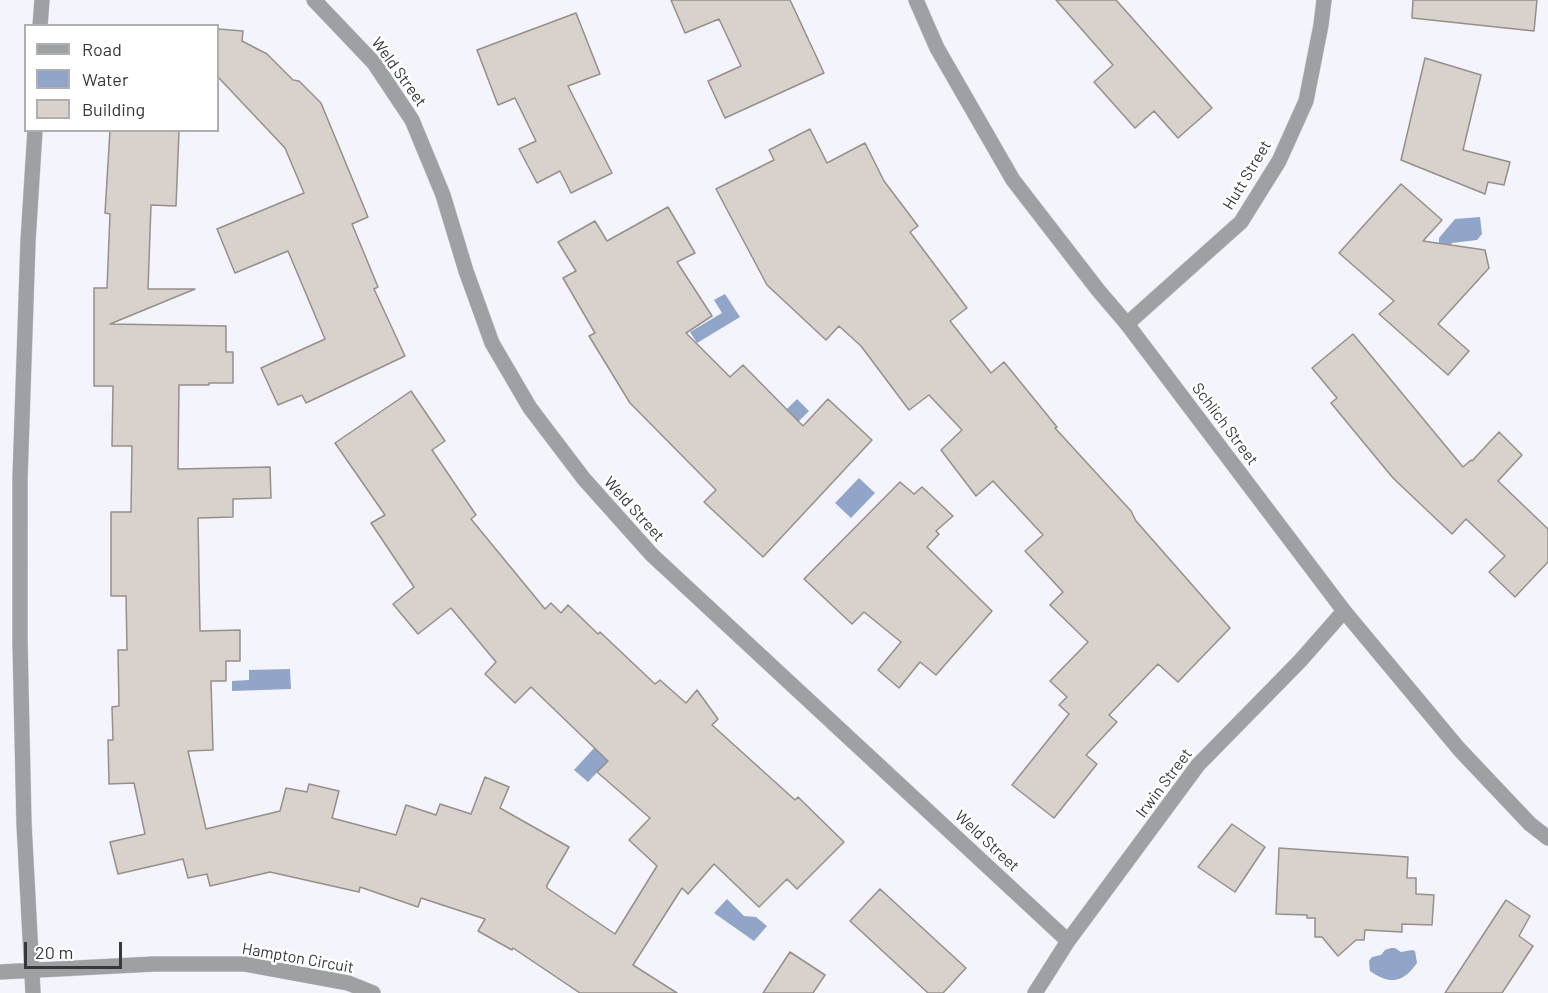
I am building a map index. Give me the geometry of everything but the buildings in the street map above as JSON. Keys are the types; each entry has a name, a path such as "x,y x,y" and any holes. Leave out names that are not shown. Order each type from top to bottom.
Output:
{"street":[{"path":"40,24 42,0"},
{"name":"Weld Street","path":"314,0 374,63 412,120 443,195 466,271 492,343 530,408 584,479 652,555 1068,940"},
{"name":"Schlich Street","path":"916,0 937,48 1013,180 1127,324 1344,611 1459,749 1530,824 1548,838"},
{"name":"Hutt Street","path":"1127,324 1241,222 1279,161 1306,101 1324,0"},
{"path":"33,993 24,812 21,479 28,241 34,132"},
{"name":"Irwin Street","path":"1035,993 1068,940 1198,765 1300,661 1344,611"},
{"name":"Hampton Circuit","path":"0,972 154,964 245,964 348,983 373,993"}],"water":[{"path":"1480,217 1482,234 1477,240 1452,243 1446,250 1439,244 1439,238 1455,219"},
{"path":"725,294 740,317 697,343 690,332 722,313 714,300"},
{"path":"797,399 809,411 781,439 769,427"},
{"path":"859,478 875,493 851,518 835,503"},
{"path":"290,669 291,689 232,691 232,681 249,680 249,670"},
{"path":"606,735 620,748 588,782 574,770"},
{"path":"727,899 744,916 756,917 767,926 754,941 714,913"},
{"path":"1391,948 1401,952 1415,951 1417,963 1407,975 1396,980 1384,978 1370,971 1369,961 1372,957 1381,955 1385,950"}]}
